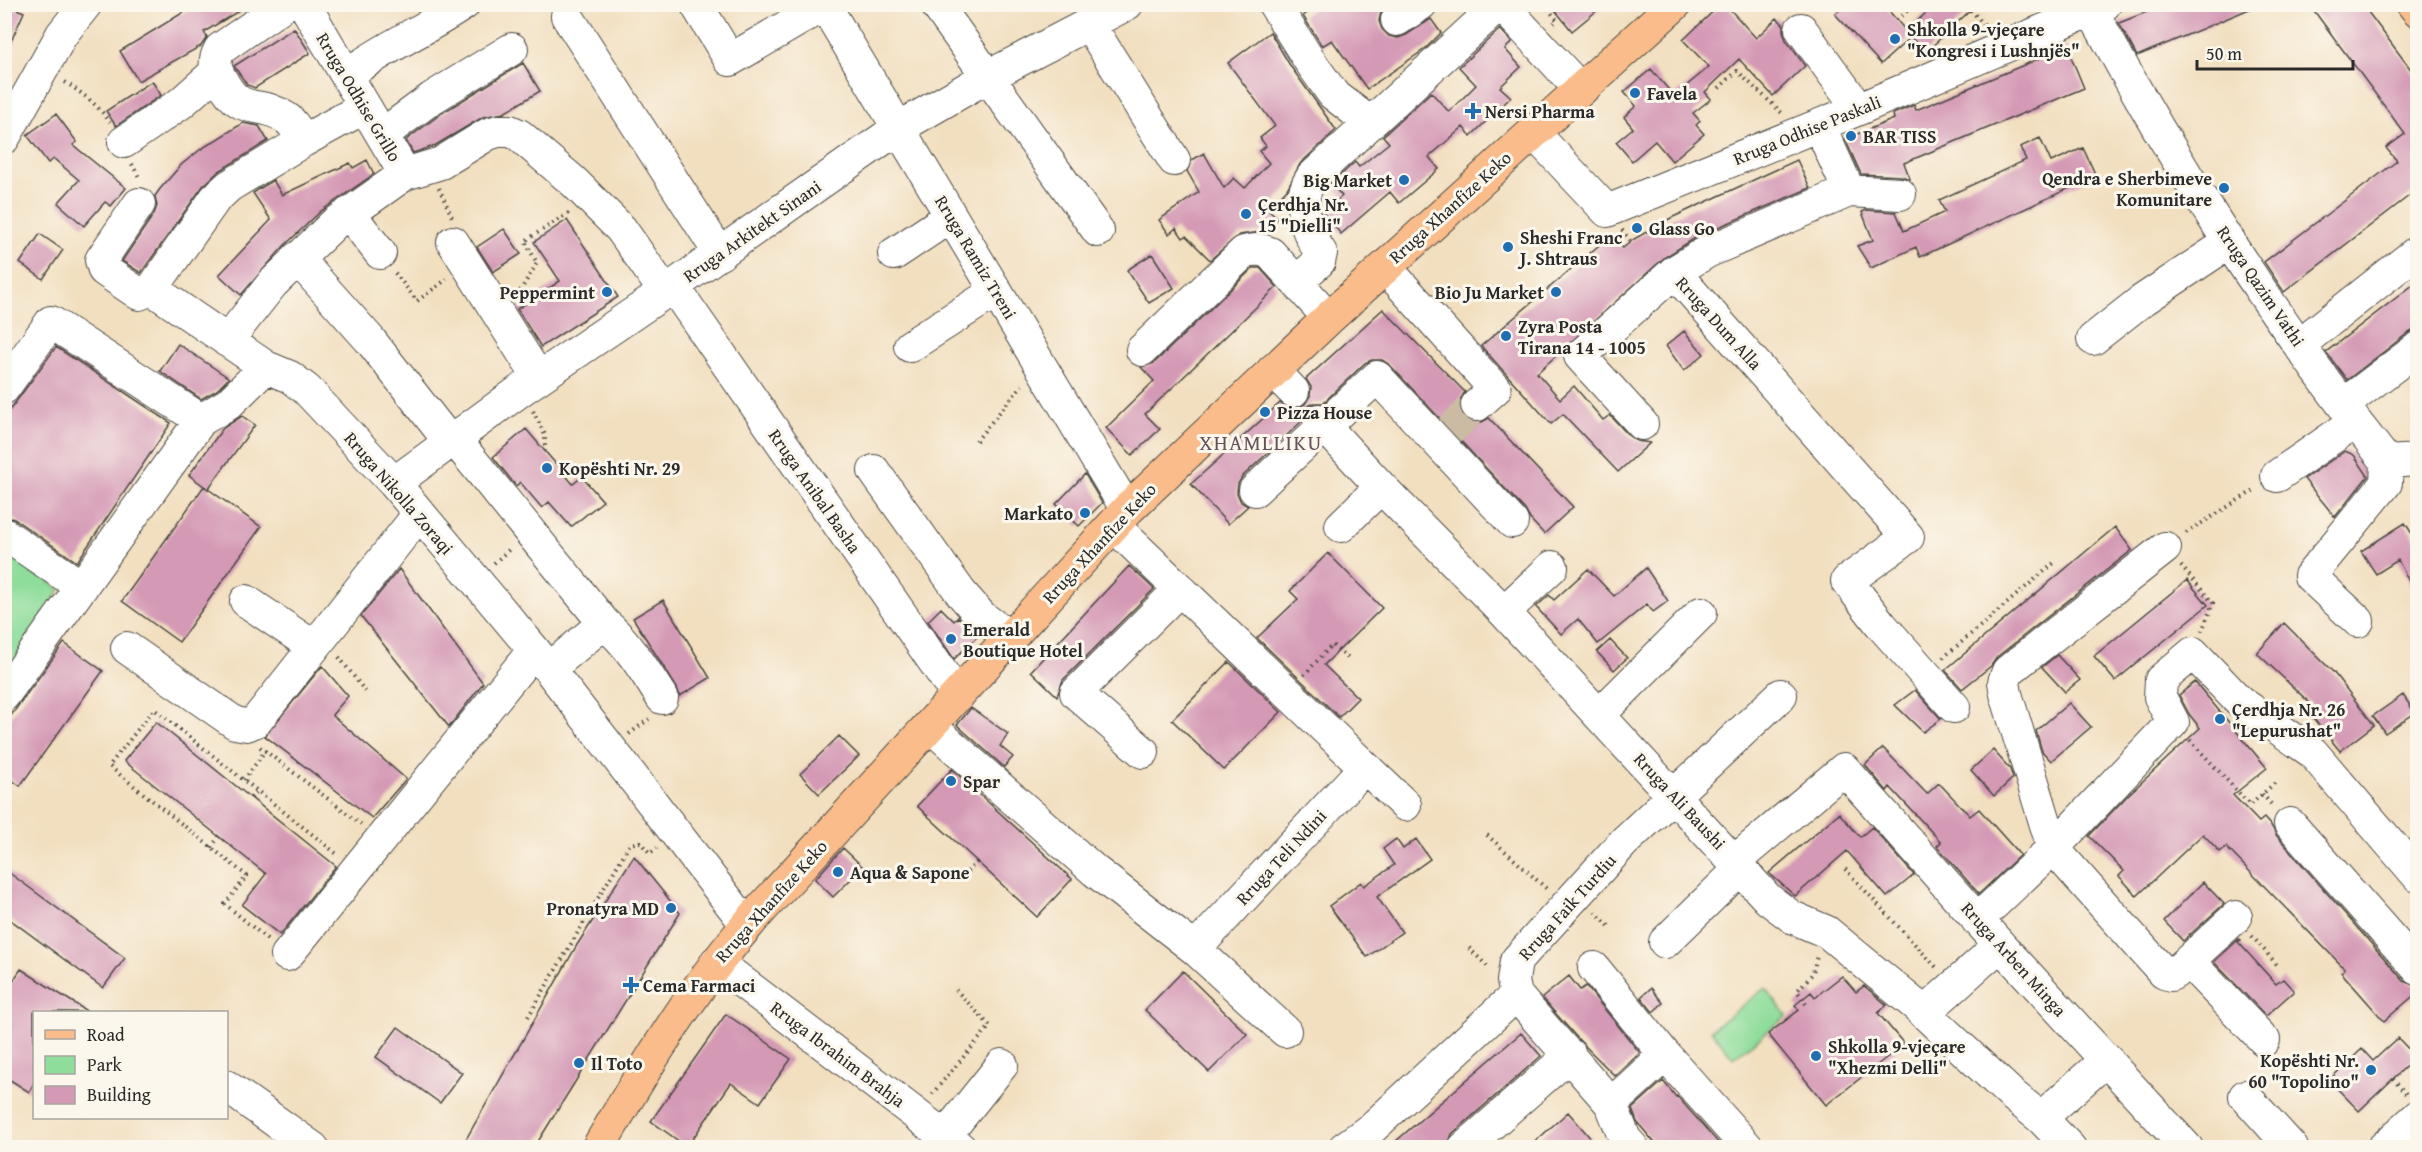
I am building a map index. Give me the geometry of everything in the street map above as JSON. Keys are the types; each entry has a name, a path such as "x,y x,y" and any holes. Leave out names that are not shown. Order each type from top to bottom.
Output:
{"main road":[{"name":"Rruga Xhanfize Keko","path":"598,1148 694,990 716,962 747,925 1120,518 1283,381 1329,318 1675,4"},
{"path":"2413,4 2418,10"}],"street":[{"path":"4,138 62,34 86,4"},
{"path":"285,4 220,49 214,59 217,71 229,94 239,103 272,111 285,117 292,123 303,141"},
{"name":"Rruga Odhise Grillo","path":"304,4 382,135 418,171"},
{"path":"347,75 371,57 428,27 464,4"},
{"name":"Rruga Ramiz Treni","path":"696,4 730,60 824,5 1040,363 1120,518"},
{"path":"936,4 1098,231"},
{"name":"Rruga Arkitekt Sinani","path":"394,483 530,384 897,129 987,77 1127,4"},
{"path":"1274,4 1333,94 1370,123"},
{"path":"1296,282 1319,262 1321,253 1314,244 1302,210 1305,188 1319,170 1500,4 1581,90"},
{"name":"Rruga Odhise Paskali","path":"1533,132 1607,211 1858,109 2048,15 2099,8"},
{"name":"Rruga Qazim Vathi","path":"2099,8 2189,178 2230,242 2349,413 2402,461 2310,576 2358,621"},
{"path":"567,16 720,254"},
{"path":"1089,24 1174,160"},
{"path":"1801,29 1858,109"},
{"path":"382,135 432,98 512,49"},
{"path":"124,142 181,103 217,71"},
{"path":"140,204 101,260 104,270 139,294 152,289 215,199 248,173 365,106"},
{"path":"1811,129 1849,191"},
{"path":"228,341 272,284 297,258 349,213 418,171 498,131 510,131 528,141 592,198 621,229 669,289"},
{"path":"1674,272 1707,252 1849,191 1900,194"},
{"path":"349,213 380,253"},
{"path":"894,254 951,216"},
{"path":"2093,339 2140,302 2230,242"},
{"path":"1142,350 1244,252 1263,250 1270,253 1329,318"},
{"path":"2300,344 2418,251"},
{"path":"460,253 530,384"},
{"path":"297,258 370,340 442,432 461,447 604,623 618,635 639,661 662,698"},
{"path":"1384,267 1486,397"},
{"name":"Rruga Dum Alla","path":"1642,424 1580,356 1674,272 1908,537 1847,581 1882,626 1954,707"},
{"name":"Rruga Nikolla Zoraqi","path":"152,289 266,367 290,377 307,390 394,483 542,659 747,925"},
{"name":"Rruga Anibal Basha","path":"669,289 958,696"},
{"path":"910,346 996,291"},
{"path":"4,388 51,322 201,420"},
{"path":"2277,476 2418,348"},
{"path":"4,695 201,420 228,404 266,367"},
{"path":"1255,490 1322,423 1377,377 1443,437 1512,522"},
{"name":"Rruga Ali Baushi","path":"1322,423 1381,487 1504,612 1768,899 1792,917 1827,932 1924,1012 2010,1093 2041,1118 2070,1148"},
{"path":"874,471 961,593 982,617 1011,638"},
{"path":"1341,526 1381,487"},
{"path":"128,648 235,723 247,725 256,721 325,650 419,514"},
{"path":"1120,518 1180,589 1405,805"},
{"path":"4,534 82,587"},
{"path":"2165,548 2008,671 2004,682 2053,848 2176,967 2264,1040"},
{"path":"1504,612 1552,567"},
{"path":"1143,752 1076,693 1180,589"},
{"path":"246,600 325,650"},
{"path":"1599,715 1701,613"},
{"path":"287,955 381,839 542,659 604,623"},
{"path":"1977,920 2053,848 2173,722 2160,697 2161,680 2193,652 2239,701 2312,752 2418,876"},
{"name":"Rruga Faik Turdiu","path":"1516,995 1513,981 1516,961 1624,843 1781,695"},
{"path":"930,726 1095,871 1195,949 1285,1031"},
{"name":"Rruga Arben Minga","path":"1665,942 1838,761 1977,920 2187,1148"},
{"name":"Rruga Teli Ndini","path":"1195,949 1365,767"},
{"path":"2290,824 2418,969"},
{"path":"2176,967 2236,917"},
{"path":"1924,1012 2000,945"},
{"name":"Rruga Ibrahim Brahja","path":"716,962 937,1135"},
{"path":"1594,968 1665,1055 1748,1148"},
{"path":"1344,1148 1372,1128 1516,995 1611,1104 1624,1145"},
{"path":"1464,1148 1570,1055"},
{"path":"1611,1104 1665,1055"},
{"path":"2041,1118 2107,1059"},
{"path":"937,1135 1002,1065"},
{"path":"228,1087 314,1148"},
{"path":"2246,1096 2292,1148"}],"path":[{"path":"1897,20 1915,4"},
{"path":"1971,10 1982,22"},
{"path":"1719,88 1737,71 1811,129"},
{"path":"81,92 103,111"},
{"path":"380,253 417,302 460,253 453,219 418,171"},
{"path":"515,300 537,263 525,241 592,198"},
{"path":"976,441 1040,363"},
{"path":"530,384 545,435 545,451"},
{"path":"2193,652 2213,603 2165,548 2277,476"},
{"path":"490,566 530,532"},
{"path":"1966,639 2054,563"},
{"path":"1287,692 1332,645 1349,659"},
{"path":"325,650 368,695"},
{"path":"611,748 653,716 662,698"},
{"path":"287,955 225,904 248,876 109,766 154,708 356,870"},
{"path":"2173,722 2250,805 2276,782"},
{"path":"254,743 381,839"},
{"path":"244,780 265,751"},
{"path":"251,798 257,791"},
{"path":"528,1017 630,844 640,842 650,853 678,835"},
{"path":"1487,835 1566,907"},
{"path":"211,847 219,837"},
{"path":"963,876 977,862"},
{"path":"1845,869 1954,986"},
{"path":"2236,917 2278,966"},
{"path":"1806,1004 1797,991 1813,973 1820,946 1809,926"},
{"path":"937,1135 954,1066 990,1026 956,990"}],"green space":[{"path":"5,545 60,590 5,674"},
{"path":"1765,988 1787,1016 1733,1058 1711,1030"}],"building":[{"path":"4,4 24,12 4,57"},
{"path":"197,4 250,4 204,32 207,37 201,46 138,81 120,51"},
{"path":"1320,4 1388,4 1381,12 1379,21 1382,29 1389,36 1398,38 1406,35 1431,19 1441,33 1425,49 1367,89 1332,40 1322,46 1303,16"},
{"path":"1550,4 1605,4 1572,31"},
{"path":"1721,4 1725,4 1756,38 1777,18 1784,25 1786,40 1805,66 1773,96 1739,59 1705,92 1711,99 1693,113 1700,121 1696,125 1704,134 1672,161 1655,141 1632,161 1616,142 1633,128 1624,117 1636,106 1624,92 1651,69 1674,96 1709,67 1683,40"},
{"path":"1846,4 1883,4 1906,31 1936,4 1977,4 1925,53 1911,37 1881,64 1835,14"},
{"path":"2167,4 2259,5 2137,56 2119,23"},
{"path":"2309,4 2362,4 2418,79 2418,189 2284,292 2264,262 2397,161 2386,148 2405,134"},
{"path":"294,28 310,53 255,88 247,85 234,66"},
{"path":"1500,29 1512,42 1505,49 1521,67 1500,87 1511,97 1471,136 1463,127 1429,157 1439,169 1399,203 1390,192 1341,234 1323,213 1342,196 1331,184 1355,162 1359,167 1389,143 1383,136 1431,92 1449,112 1476,85 1459,67"},
{"path":"1270,32 1291,67 1336,130 1300,164 1287,189 1268,209 1278,218 1261,232 1239,235 1210,260 1186,236 1183,238 1176,228 1169,234 1159,220 1199,192 1187,171 1192,160 1204,153 1224,188 1234,178 1245,188 1269,163 1259,151 1266,146 1260,138 1275,126 1228,63"},
{"path":"2067,47 2084,88 1904,163 1910,179 1901,176 1861,174 1845,139 1894,119 1893,114 1914,105 1916,110"},
{"path":"523,63 540,91 504,113 483,117 434,146 413,153 406,140 442,113"},
{"path":"152,81 161,95 116,126 106,111"},
{"path":"56,114 77,142 73,145 126,188 111,206 105,202 84,226 58,203 79,180 54,159 48,163 27,135"},
{"path":"243,123 259,126 268,141 219,171 203,186 141,273 122,261 154,214 157,206 155,196 181,165 201,149"},
{"path":"2040,138 2051,162 2083,148 2096,176 1920,257 1916,247 1871,268 1857,246 1873,240 1862,212 1866,210 1896,212 1904,231 1945,212 1939,200 2026,160 2020,147"},
{"path":"367,160 374,174 321,211 285,245 241,295 219,275 271,220 253,193 273,180 282,195 350,163 353,168"},
{"path":"1797,160 1810,188 1700,235 1665,257 1537,373 1560,399 1574,386 1603,420 1610,415 1629,436 1637,441 1650,443 1618,472 1563,414 1551,424 1481,346 1611,235 1623,248 1634,239 1671,218"},
{"path":"567,220 618,297 541,347 517,309 560,281 534,242"},
{"path":"504,229 521,254 493,272 477,247"},
{"path":"40,234 63,250 43,279 20,263"},
{"path":"1152,254 1174,288 1149,303 1127,270"},
{"path":"1253,268 1260,268 1277,287 1145,414 1160,429 1132,455 1106,428 1154,381 1141,367 1154,363"},
{"path":"2418,281 2418,328 2347,380 2326,352"},
{"path":"1383,309 1465,392 1460,400 1459,408 1464,417 1471,422 1480,423 1489,418 1573,507 1544,534 1525,510 1390,365 1382,360 1365,363 1323,403 1314,403 1306,407 1301,422 1242,477 1237,493 1241,502 1248,506 1228,524 1191,484 1280,403 1288,408 1298,408 1305,404 1310,396 1311,387 1306,379"},
{"path":"1684,331 1704,354 1684,371 1666,346"},
{"path":"178,344 229,378 217,390 201,399 160,371"},
{"path":"56,347 171,423 77,562 14,519 4,516 4,418"},
{"path":"242,416 255,425 208,489 189,475 223,428"},
{"path":"526,429 573,484 582,477 603,501 571,527 549,502 542,508 520,482 516,486 493,457"},
{"path":"2345,451 2354,455 2368,476 2335,517 2304,479"},
{"path":"1085,474 1102,503 1079,526 1056,504"},
{"path":"204,486 261,527 179,642 122,601"},
{"path":"2405,523 2418,543 2418,599 2398,560 2376,574 2361,551"},
{"path":"2115,527 2132,550 1997,657 1991,666 1962,689 1945,670"},
{"path":"1328,553 1382,608 1324,665 1358,698 1339,717 1257,638 1298,599 1290,591"},
{"path":"1129,566 1154,589 1063,680 1057,696 1031,671"},
{"path":"1646,568 1668,601 1653,612 1647,604 1598,644 1578,619 1561,634 1536,607 1549,595 1554,600 1588,569 1614,596"},
{"path":"399,569 483,683 449,727 361,616"},
{"path":"2187,580 2208,605 2115,681 2094,656"},
{"path":"663,600 710,678 680,696 633,618"},
{"name":"Emerald Boutique Hotel","path":"941,608 954,621 958,617 978,636 954,659 928,621"},
{"path":"2284,623 2334,673 2374,725 2340,751 2309,713 2315,708 2257,653"},
{"path":"1610,640 1627,658 1614,670 1597,652"},
{"path":"64,643 103,671 20,786 4,774 4,725"},
{"path":"2057,655 2080,680 2065,692 2042,667"},
{"path":"1229,662 1281,712 1224,770 1172,720"},
{"path":"322,666 348,696 332,715 406,779 372,818 265,736"},
{"path":"2195,682 2267,768 2233,795 2259,822 2264,818 2277,836 2404,981 2418,986 2418,992 2384,1021 2341,972 2345,969 2226,847 2220,852 2203,834 2137,896 2119,876 2124,871 2089,836 2129,794 2200,728 2179,695"},
{"path":"1915,690 1941,719 1923,732 1895,705"},
{"path":"2403,695 2415,713 2385,733 2373,716"},
{"path":"2069,703 2091,727 2051,761 2042,751 2036,731"},
{"path":"971,708 1008,734 1000,746 1013,757 1004,767 957,725"},
{"path":"156,722 336,866 280,935 242,905 266,874 124,761"},
{"path":"839,736 859,756 819,794 800,774"},
{"path":"1883,748 1927,794 1939,783 1970,816 1979,809 2020,855 1979,894 1937,846 1941,842 1890,787 1887,791 1865,765"},
{"path":"1993,750 2010,769 2013,778 1994,796 1971,770"},
{"path":"952,769 1072,879 1037,917 917,806"},
{"path":"1839,813 1860,837 1872,827 1914,875 1887,897 1847,851 1795,896 1769,873"},
{"path":"1396,839 1403,849 1416,839 1430,859 1377,897 1402,932 1367,957 1329,906 1361,882 1364,886 1394,865 1383,849"},
{"name":"Aqua & Sapone","path":"843,848 863,867 833,897 815,879"},
{"path":"634,856 680,913 534,1148 461,1148 577,945"},
{"path":"4,869 125,958 103,988 4,915"},
{"path":"2203,882 2224,904 2183,941 2164,921"},
{"path":"2239,939 2241,940 2238,942 2276,984 2283,979 2294,991 2266,1016 2214,962"},
{"path":"21,969 86,1011 33,1011 33,1085 29,1092 4,1076 4,994"},
{"path":"1183,971 1247,1034 1209,1072 1145,1010"},
{"path":"1569,976 1580,990 1586,986 1640,1053 1615,1076 1542,998"},
{"path":"1842,976 1856,992 1864,986 1887,1005 1878,1013 1904,1044 1826,1105 1768,1034 1799,1010 1795,1005 1811,992 1815,997"},
{"path":"1651,988 1663,1003 1653,1012 1641,997"},
{"path":"726,1014 791,1059 760,1103 731,1083 687,1147 651,1121"},
{"path":"398,1027 462,1073 440,1103 376,1057"},
{"path":"1521,1033 1541,1056 1452,1134 1447,1148 1388,1148"},
{"name":"Kopështi Nr. 60 \"Topolino\"","path":"2398,1038 2416,1057 2359,1111 2329,1080 2362,1049 2373,1061"},
{"path":"1663,1081 1723,1148 1659,1148 1637,1122 1632,1109"},
{"path":"1568,1112 1599,1148 1528,1148"}],"tunnel":[{"path":"1447,433 1477,405"}],"place":[{"name":"Shkolla 9-vjeçare \"Kongresi i Lushnjës\"","path":"1895,39"},
{"name":"Favela","path":"1635,93"},
{"name":"Nersi Pharma","path":"1473,111"},
{"name":"BAR TISS","path":"1851,136"},
{"name":"Big Market","path":"1404,180"},
{"name":"Qendra e Sherbimeve Komunitare","path":"2224,188"},
{"name":"Çerdhja Nr. 15 \"Dielli\"","path":"1246,214"},
{"name":"Glass Go","path":"1637,228"},
{"name":"Sheshi Franc J. Shtraus","path":"1508,247"},
{"name":"Peppermint","path":"607,292"},
{"name":"Bio Ju Market","path":"1556,292"},
{"name":"Zyra Posta Tirana 14 - 1005","path":"1506,336"},
{"name":"Pizza House","path":"1265,412"},
{"name":"Kopështi Nr. 29","path":"547,468"},
{"name":"Markato","path":"1085,513"},
{"name":"Emerald Boutique Hotel","path":"951,639"},
{"name":"Çerdhja Nr. 26 \"Lepurushat\"","path":"2220,719"},
{"name":"Spar","path":"951,781"},
{"name":"Aqua & Sapone","path":"838,872"},
{"name":"Pronatyra MD","path":"671,908"},
{"name":"Cema Farmaci","path":"631,985"},
{"name":"Shkolla 9-vjeçare \"Xhezmi Delli\"","path":"1816,1056"},
{"name":"Il Toto","path":"579,1063"},
{"name":"Kopështi Nr. 60 \"Topolino\"","path":"2371,1070"}],"district":[{"name":"XHAMLLIKU","path":"1261,442"}]}
